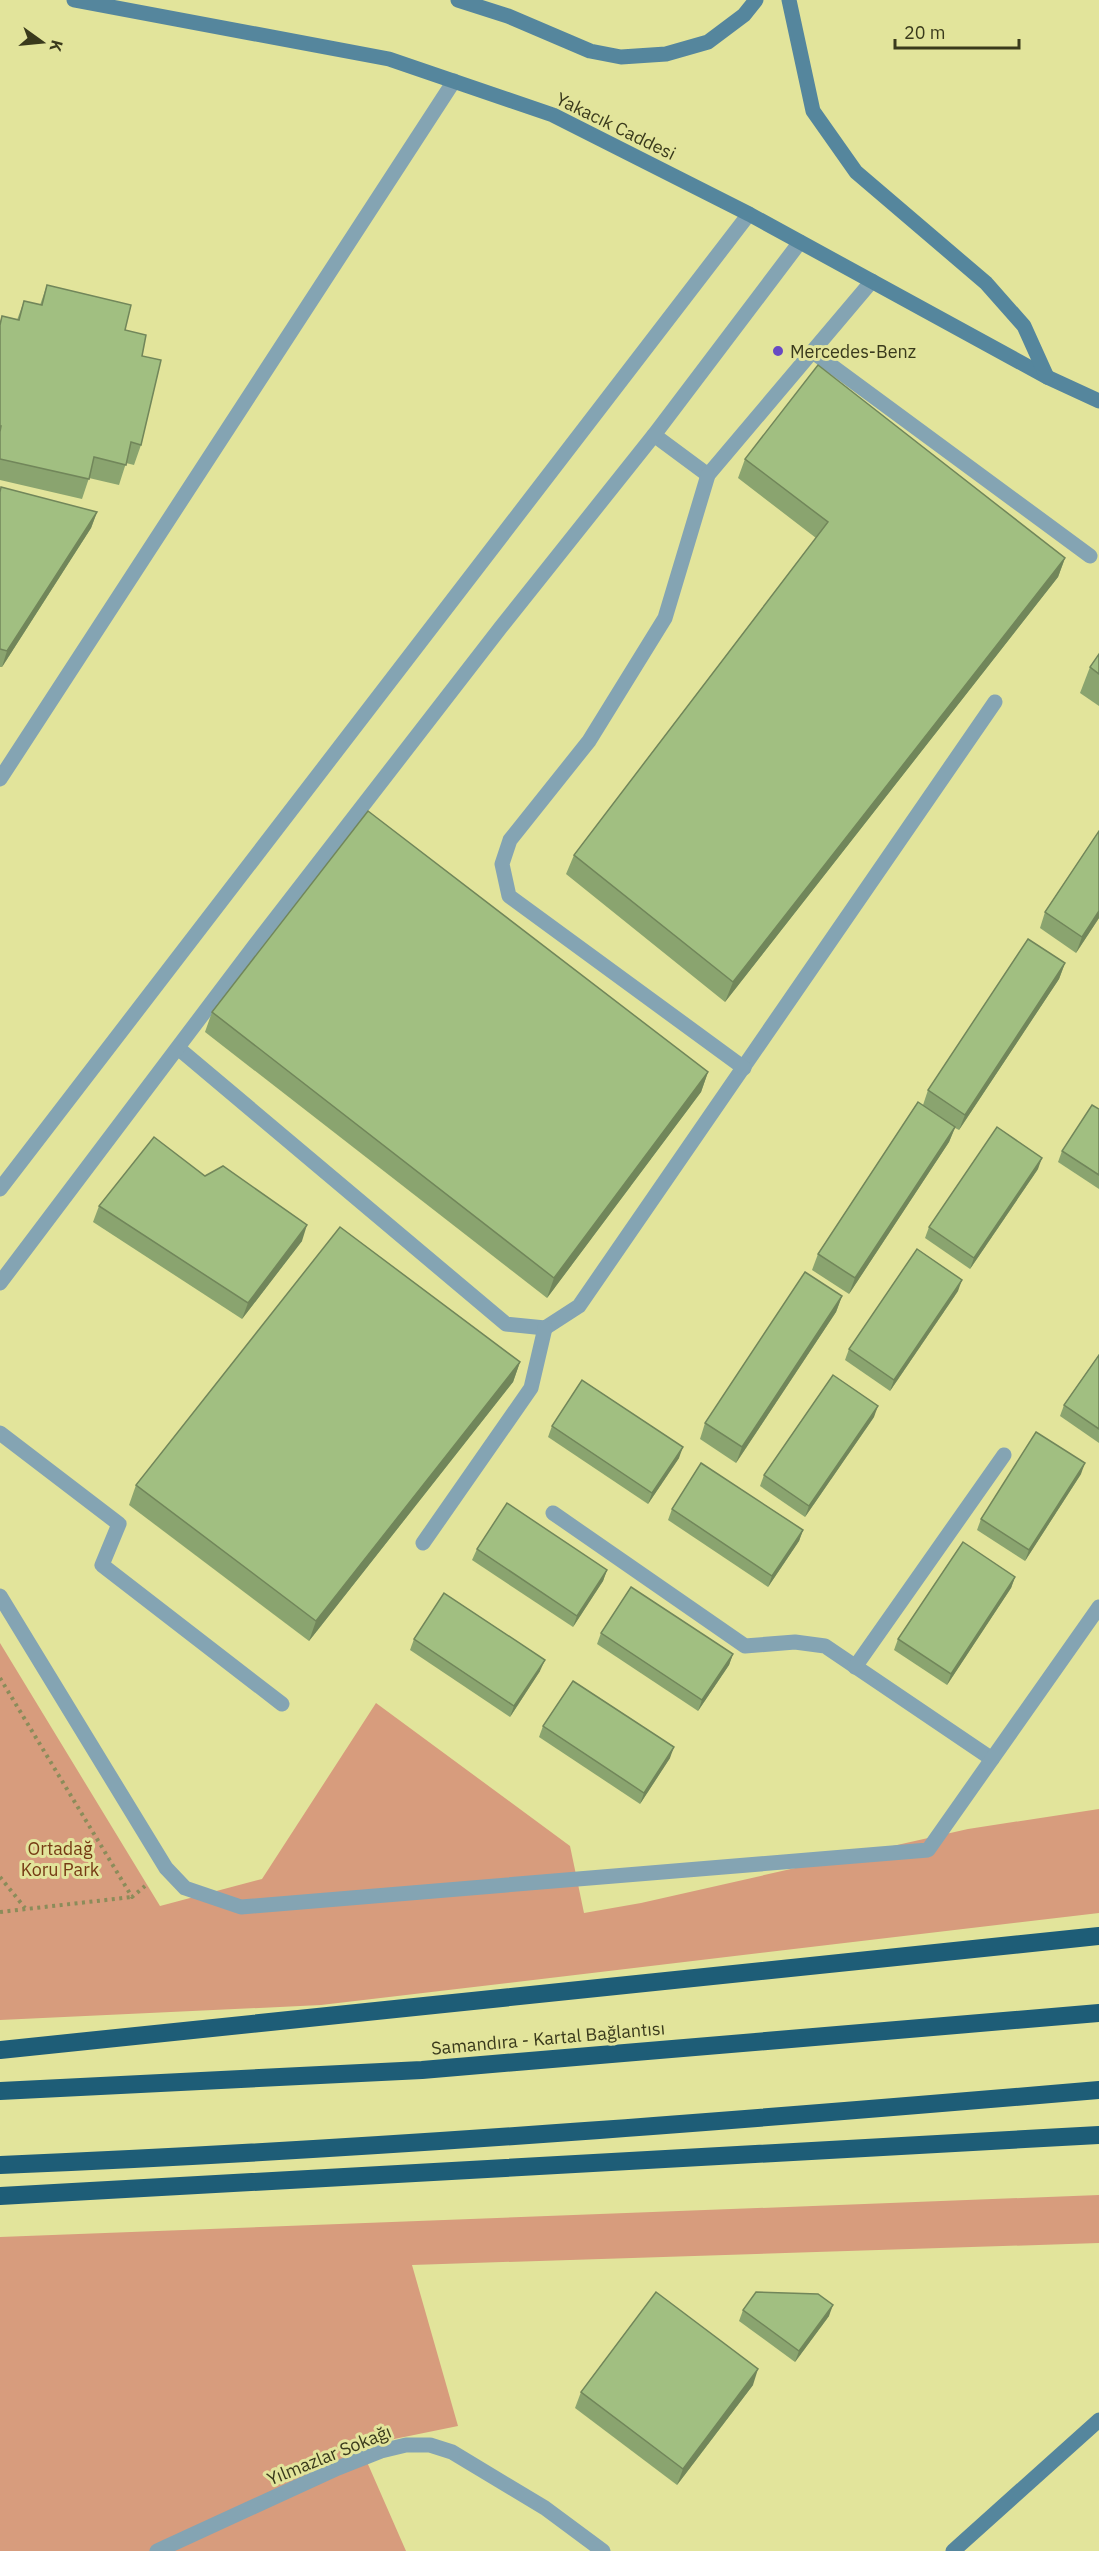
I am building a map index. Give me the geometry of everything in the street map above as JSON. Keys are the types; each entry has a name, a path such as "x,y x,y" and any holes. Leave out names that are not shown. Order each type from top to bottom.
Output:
{"highway":[{"path":"0,2050 1099,1936"},
{"name":"Samandıra - Kartal Bağlantısı","path":"0,2091 422,2070 1099,2013"},
{"path":"0,2165 183,2157 446,2141 1099,2090"},
{"path":"0,2196 1099,2135"}],"main road":[{"name":"Yakacık Caddesi","path":"74,0 389,59 553,115 749,214 1047,377 1099,401"},
{"path":"458,0 508,16 590,51 621,57 666,54 708,42 744,15 756,0"},
{"path":"789,0 813,111 856,172 986,283 1017,317 1024,326 1047,377"},
{"path":"953,2551 1099,2420"}],"street":[{"path":"0,779 454,81"},
{"path":"0,1189 749,214"},
{"path":"0,1283 178,1047 501,627 654,435 800,242"},
{"path":"744,1068 509,896 502,864 510,840 589,741 665,618 708,475 872,281"},
{"path":"813,352 1090,556"},
{"path":"654,435 708,475"},
{"path":"178,1047 506,1324 545,1328 579,1306 995,702"},
{"path":"423,1543 531,1388 545,1328"},
{"path":"0,1433 119,1524 102,1565 282,1704"},
{"path":"855,1666 1004,1455"},
{"path":"553,1513 745,1646 795,1641 825,1646 992,1759"},
{"path":"0,1596 166,1868 185,1888 241,1907 928,1850 1099,1607"},
{"name":"Yılmazlar Sokağı","path":"157,2551 338,2468 381,2451 406,2445 430,2445 452,2452 545,2508 603,2551"}],"path":[{"path":"0,1678 132,1897"},
{"path":"0,1912 132,1897 166,1868"},
{"path":"0,1877 26,1909"}],"green space":[{"name":"Ortadağ Koru Park","path":"0,1643 160,1906 262,1879 376,1703 570,1846 584,1913 641,1903 968,1829 1099,1809 1099,1913 321,2005 0,2020"},
{"path":"1099,2195 1099,2243 412,2265 458,2426 360,2446 406,2551 0,2551 0,2237"}],"building":[{"path":"47,285 131,305 125,330 146,335 142,356 161,360 141,445 131,442 126,465 94,457 89,479 0,459 0,325 2,316 19,320 24,301 42,305"},
{"path":"818,365 1065,558 733,982 574,855 828,522 745,459"},
{"path":"1,487 97,512 7,651 0,649"},
{"path":"1099,654 1099,674 1090,667"},
{"path":"368,811 708,1072 554,1278 212,1012"},
{"path":"1099,831 1099,911 1082,937 1045,912"},
{"path":"1028,939 1065,963 965,1115 928,1090"},
{"path":"918,1102 955,1127 855,1278 818,1254"},
{"path":"1092,1105 1099,1109 1099,1175 1062,1151"},
{"path":"997,1127 1042,1158 974,1258 929,1227"},
{"path":"154,1137 205,1176 223,1166 307,1225 248,1303 99,1206"},
{"path":"340,1227 520,1362 316,1621 136,1485"},
{"path":"917,1249 962,1280 894,1380 849,1349"},
{"path":"805,1272 842,1296 742,1447 705,1423"},
{"path":"1099,1355 1099,1429 1064,1405"},
{"path":"833,1375 878,1406 809,1506 764,1475"},
{"path":"582,1380 683,1447 652,1493 552,1426"},
{"path":"1036,1432 1085,1463 1029,1550 981,1519"},
{"path":"701,1463 803,1530 772,1576 672,1509"},
{"path":"507,1503 607,1570 577,1616 477,1549"},
{"path":"963,1542 1015,1577 951,1674 898,1639"},
{"path":"631,1587 733,1654 702,1700 601,1633"},
{"path":"444,1593 545,1660 514,1706 414,1639"},
{"path":"573,1681 674,1747 644,1793 543,1726"},
{"path":"656,2292 758,2369 683,2469 581,2392"},
{"path":"756,2292 818,2294 833,2305 799,2351 743,2310"}],"place":[{"name":"Mercedes-Benz","path":"778,351"}]}
